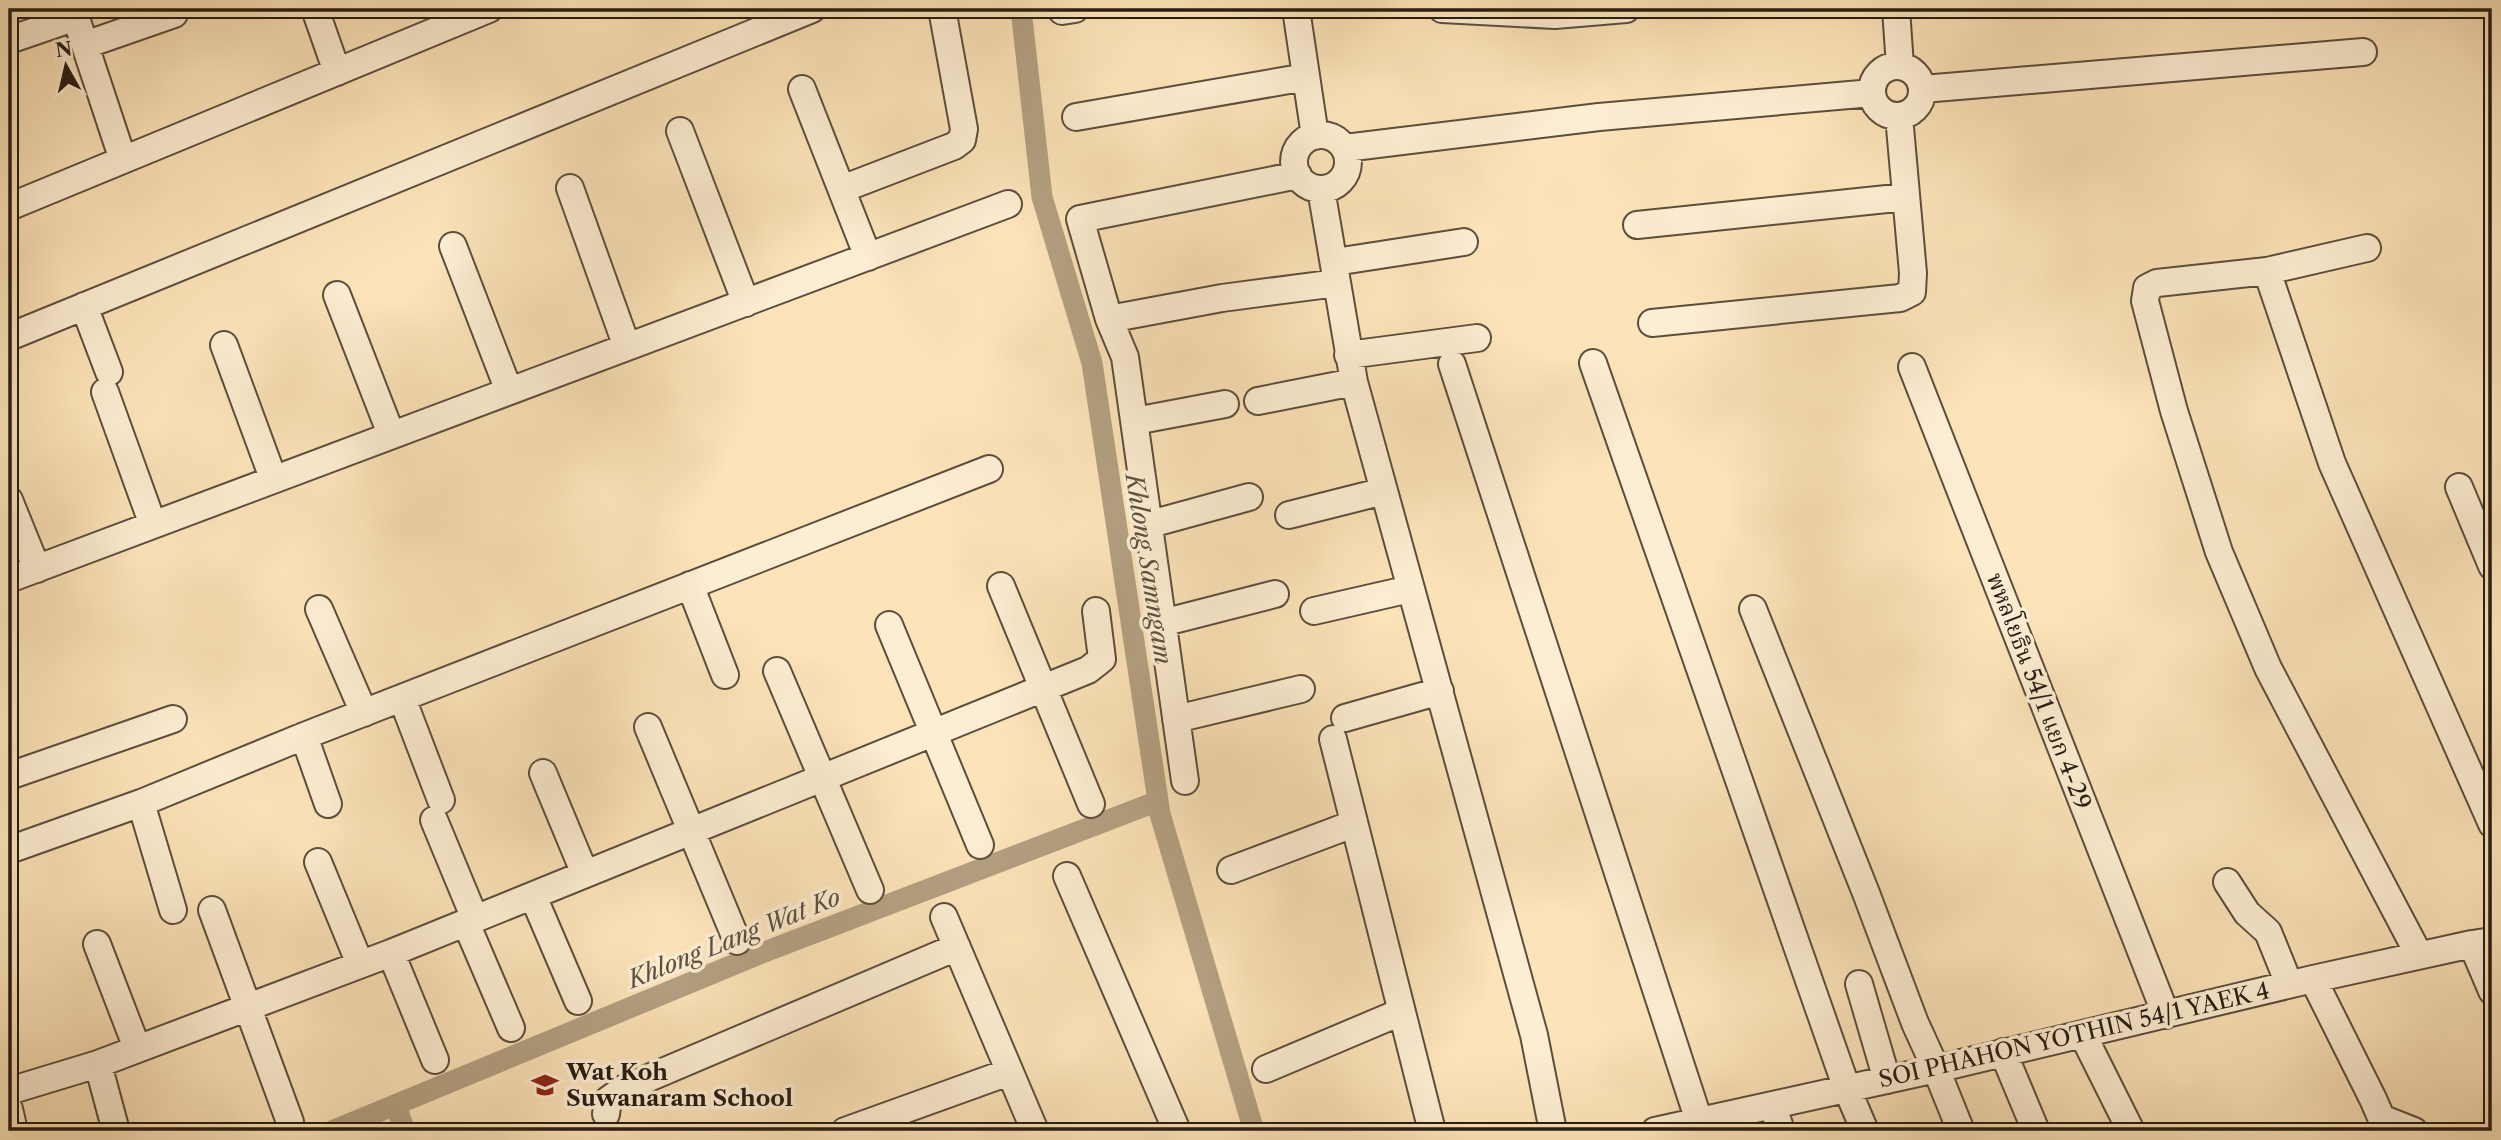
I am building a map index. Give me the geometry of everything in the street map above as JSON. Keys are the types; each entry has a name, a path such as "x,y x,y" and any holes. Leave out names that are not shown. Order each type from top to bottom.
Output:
{"street":[{"path":"315,9 337,72"},
{"path":"9,207 489,9"},
{"path":"9,337 812,9"},
{"path":"842,189 954,146 962,140 964,129 942,9"},
{"path":"1296,9 1315,136"},
{"path":"1442,9 1555,15 1626,9"},
{"path":"1896,9 1900,66"},
{"path":"9,37 27,34 74,13 123,160"},
{"path":"85,45 174,14"},
{"path":"1923,89 2363,52"},
{"path":"1900,66 1915,73 1923,89 1919,104 1914,110 1899,116 1884,113 1872,93 1877,76 1883,70 1900,66"},
{"path":"1076,117 1306,77"},
{"path":"802,89 868,257"},
{"path":"1345,148 1599,117 1872,93"},
{"path":"1652,323 1900,298 1912,292 1913,273 1899,116"},
{"path":"680,131 746,303"},
{"path":"1315,136 1335,138 1345,148 1349,162 1345,176 1335,185 1321,189 1308,185 1298,175 1294,161 1298,148 1308,138 1315,136"},
{"path":"1185,781 1125,357 1109,320 1080,219 1298,175"},
{"path":"570,188 627,347"},
{"path":"1321,189 1354,382 1534,1035 1553,1131"},
{"path":"1637,225 1906,197"},
{"path":"9,579 1008,204"},
{"path":"1109,320 1336,273 1464,242"},
{"path":"453,246 509,391"},
{"path":"2367,248 2267,271 2157,283 2147,288 2145,301 2174,411 2219,552 2268,668 2419,955"},
{"path":"2267,271 2332,463 2492,824"},
{"path":"337,295 391,434"},
{"path":"84,306 153,525"},
{"path":"1348,355 1477,338"},
{"path":"224,345 273,478"},
{"path":"1593,363 1847,1089 1865,1131"},
{"path":"1452,364 1699,1121"},
{"name":"พหลโยธิน 54/1 แยก 4-29","path":"1912,367 2166,1015"},
{"path":"1258,401 1354,382"},
{"path":"1135,421 1225,404"},
{"path":"9,850 141,803 304,736 989,469"},
{"path":"2459,487 2492,566"},
{"path":"1289,515 1384,491"},
{"path":"1147,525 1249,498"},
{"path":"9,500 37,569"},
{"path":"690,585 725,675"},
{"path":"1001,586 1091,804"},
{"path":"1314,611 1410,589"},
{"path":"1162,623 1275,594"},
{"path":"319,609 364,713"},
{"path":"1753,609 1866,893 1914,1023 1961,1131"},
{"path":"9,1091 98,1064 391,953 1088,670 1102,659 1096,611"},
{"path":"889,625 980,845"},
{"path":"777,671 870,890"},
{"path":"1177,719 1301,690"},
{"path":"1432,1131 1353,824 1339,728 1440,691"},
{"path":"402,698 470,921 511,1028"},
{"path":"9,776 173,719"},
{"path":"648,727 737,941"},
{"path":"304,736 328,804"},
{"path":"543,774 585,874"},
{"path":"141,803 173,910"},
{"path":"1231,870 1353,824"},
{"path":"318,862 360,964"},
{"path":"1067,876 1177,1131"},
{"path":"2227,882 2247,913 2268,932 2301,981 2384,1125 2414,1131"},
{"path":"533,896 578,1001"},
{"path":"212,910 250,1007 290,1122"},
{"path":"944,917 1035,1131"},
{"path":"2482,943 2492,991"},
{"name":"SOI PHAHON YOTHIN 54/1 YAEK 4","path":"1655,1131 2083,1035 2301,981 2482,943"},
{"path":"97,944 137,1048"},
{"path":"607,1114 608,1100 625,1088 957,947"},
{"path":"391,953 435,1060"},
{"path":"1858,984 1887,1080"},
{"path":"1266,1069 1401,1012"},
{"path":"2083,1035 2132,1131"},
{"path":"2003,1052 2036,1131"},
{"path":"98,1064 116,1131"},
{"path":"845,1131 1009,1072"},
{"path":"1773,1105 1781,1131"},
{"path":"9,1109 14,1131"}],"waterway":[{"name":"Khlong Samngam","path":"1021,9 1042,197 1092,363 1160,814 1254,1131"},
{"name":"Khlong Lang Wat Ko","path":"332,1131 762,953 1158,801"},
{"path":"396,1106 405,1131"}],"place":[{"name":"Wat Koh Suwanaram School","path":"545,1085"}]}
